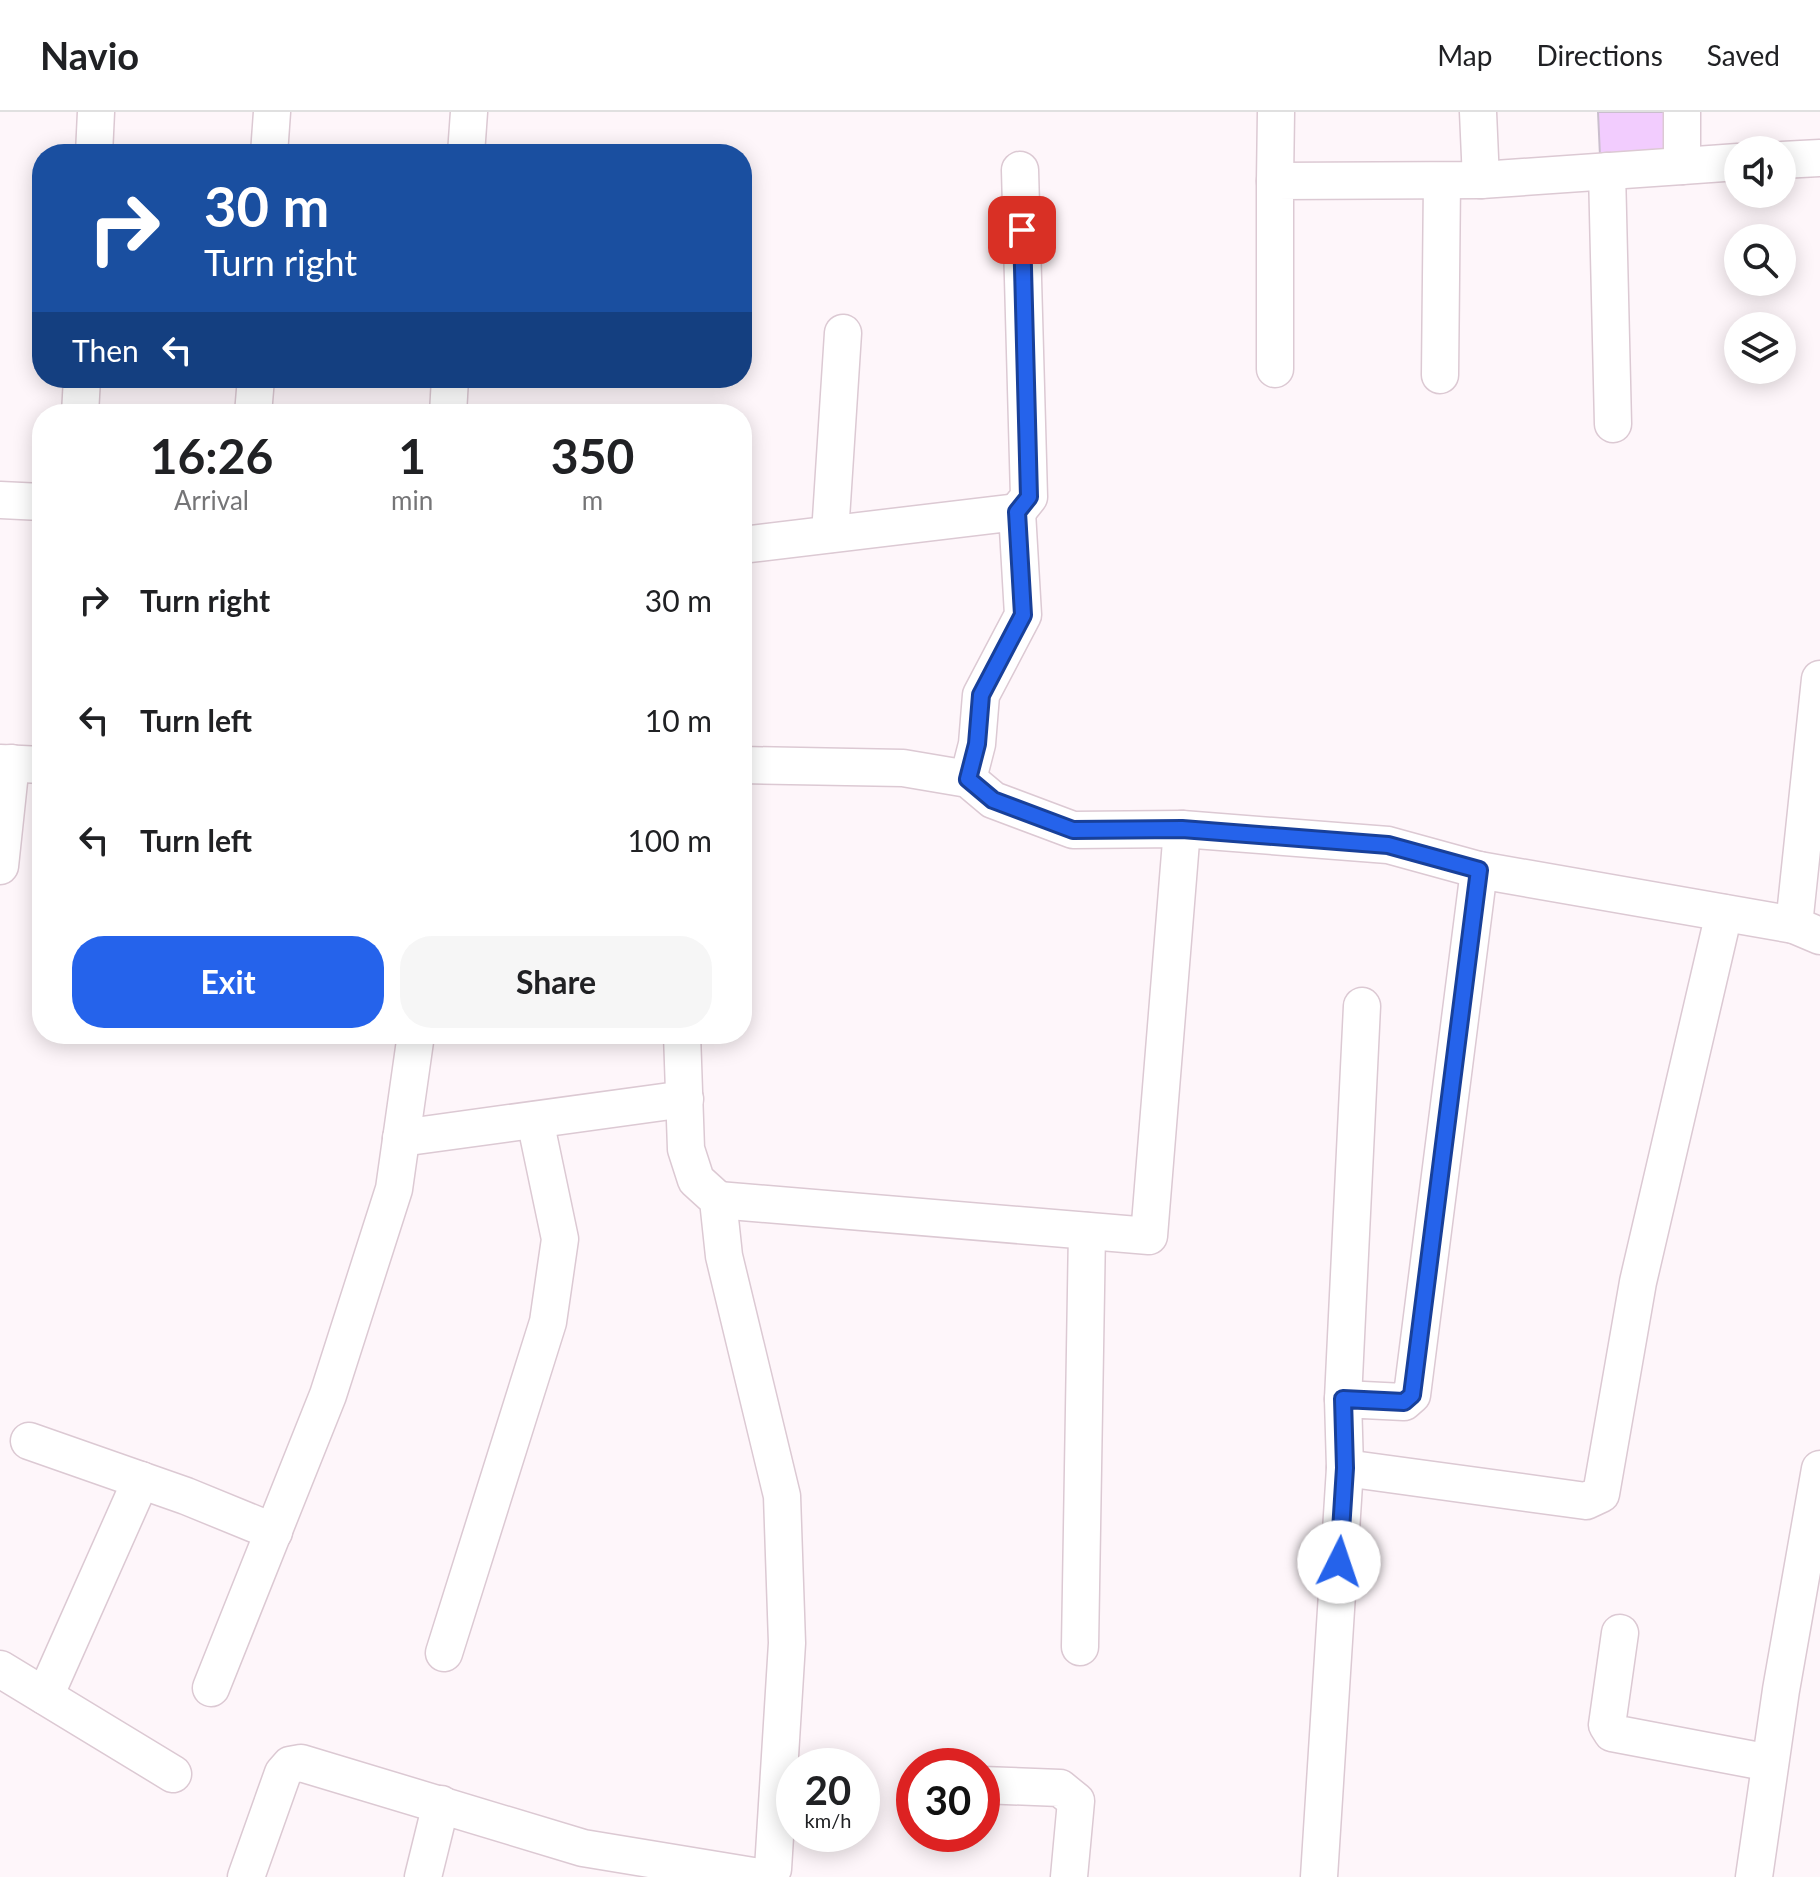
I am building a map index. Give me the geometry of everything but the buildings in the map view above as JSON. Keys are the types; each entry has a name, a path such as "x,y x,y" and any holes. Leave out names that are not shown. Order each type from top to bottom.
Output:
{"street":[{"path":"94,144 96,112"},
{"path":"270,144 272,112"},
{"path":"467,144 469,112"},
{"path":"1275,369 1276,112"},
{"path":"1478,112 1481,180"},
{"path":"1682,112 1682,166"},
{"path":"1796,159 1820,158"},
{"path":"1275,181 1481,180 1724,163"},
{"path":"968,779 977,744 981,695 1023,615 1017,512 1029,497 1020,170"},
{"path":"1607,171 1613,424"},
{"path":"1440,375 1442,181"},
{"path":"830,534 843,333"},
{"path":"0,500 32,502"},
{"path":"752,544 1017,512"},
{"path":"752,765 903,768 968,779 993,800 1073,830 1182,829 1388,845 1479,870 1807,930 1820,679"},
{"path":"0,866 18,764"},
{"path":"682,1044 686,1149 696,1180 718,1200 1149,1236 1182,829"},
{"path":"1343,1399 1404,1402 1412,1395 1479,870"},
{"path":"1345,1468 1586,1501 1601,1494 1638,1282 1724,913"},
{"path":"1319,1877 1345,1468 1343,1399 1362,1006"},
{"path":"211,1688 328,1395 394,1189 415,1044"},
{"path":"401,1138 685,1099"},
{"path":"444,1653 548,1322 560,1239 535,1120"},
{"path":"246,1877 283,1773 290,1765 301,1763 441,1804 580,1863 759,1877 770,1875 773,1869 787,1643 782,1496 724,1256 718,1200"},
{"path":"1080,1647 1087,1231"},
{"path":"29,1441 141,1480 274,1532"},
{"path":"1754,1877 1770,1763 1820,1469"},
{"path":"45,1696 141,1480"},
{"path":"1620,1633 1607,1725 1612,1733 1770,1763"},
{"path":"0,1669 173,1774"},
{"path":"1000,1786 1060,1788 1076,1801 1069,1877"},
{"path":"423,1877 441,1804"}],"route":[{"path":"1022,230 1029,497 1017,512 1023,615 981,695 977,744 968,779 993,800 1073,830 1182,829 1388,845 1479,870 1412,1395 1404,1402 1343,1399 1345,1468 1339,1562"}]}
